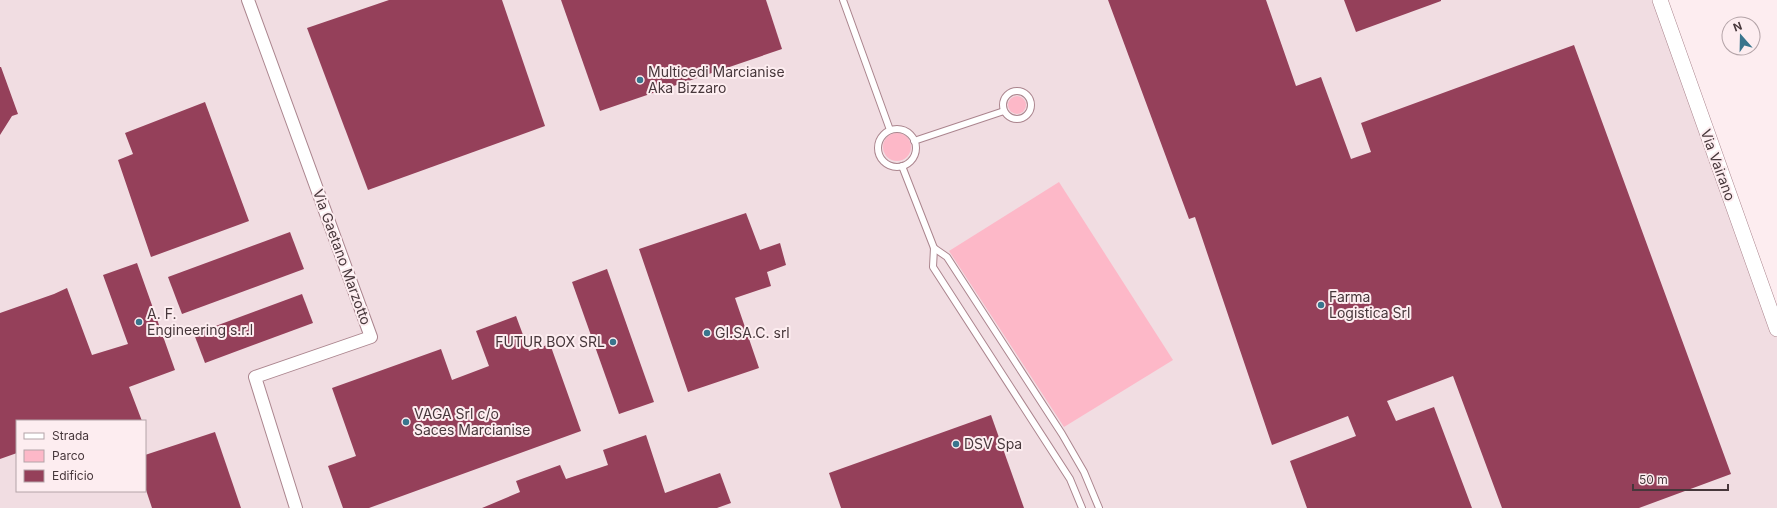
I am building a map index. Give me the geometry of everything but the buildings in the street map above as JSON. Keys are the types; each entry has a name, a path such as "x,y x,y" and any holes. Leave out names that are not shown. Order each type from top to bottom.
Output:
{"street":[{"name":"Via Gaetano Marzotto","path":"248,0 371,337 255,377 296,508"},
{"name":"Via Vairano","path":"1660,0 1777,329"}],"lane":[{"path":"843,0 890,130"},
{"path":"1013,91 1022,91 1031,102 1030,110 1024,117 1015,119 1010,118 1004,111 1003,101 1005,97 1013,91"},
{"path":"914,141 1004,111"},
{"path":"902,129 912,136 914,141 916,147 912,158 902,166 889,165 880,156 878,143 885,133 890,130 902,129"},
{"path":"902,166 934,248 933,267 1070,479 1082,508"},
{"path":"934,248 947,257 1062,434 1084,472 1099,508"}],"shaded area":[{"path":"0,0 1665,0 1777,319 1777,508 0,508"}],"green space":[{"path":"1017,96 1023,99 1026,105 1023,111 1017,114 1011,111 1008,105 1011,99"},
{"path":"897,133 907,137 911,147 907,157 897,161 887,157 883,147 887,137"},
{"path":"1059,182 1173,360 1064,427 949,251"}],"place":[{"name":"Multicedi Marcianise Aka Bizzaro","path":"640,80"},
{"name":"Farma Logistica Srl","path":"1321,305"},
{"name":"A. F. Engineering s.r.l","path":"139,322"},
{"name":"GI.SA.C. srl","path":"707,333"},
{"name":"FUTUR BOX SRL","path":"613,342"},
{"name":"VAGA Srl c/o Saces Marcianise","path":"406,422"},
{"name":"DSV Spa","path":"956,444"}]}
